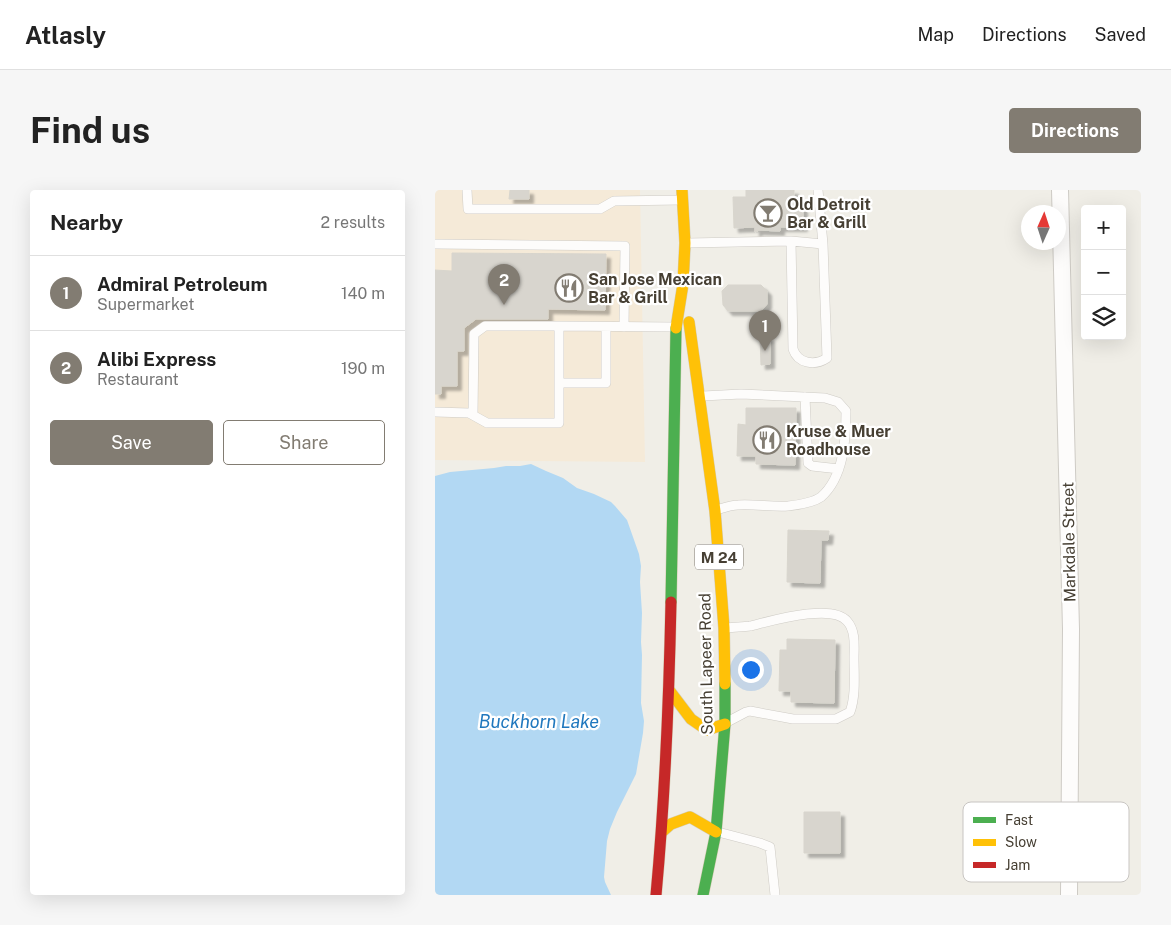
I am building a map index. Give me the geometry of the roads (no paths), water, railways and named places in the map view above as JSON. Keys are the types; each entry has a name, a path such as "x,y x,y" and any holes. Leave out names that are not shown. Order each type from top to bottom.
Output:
{"main road":[{"name":"South Lapeer Road","path":"656,895 662,832 669,690 676,327 683,284 685,243 682,195"},
{"name":"South Lapeer Road","path":"683,284 715,511 724,628 725,724 716,832 703,895"},
{"path":"669,690 691,719 707,730 725,724"},
{"path":"662,832 671,824 689,817 716,832"}],"street":[{"name":"Markdale Street","path":"1060,190 1071,629 1070,802"},
{"name":"Markdale Street","path":"1069,882 1069,895"}],"lane":[{"path":"467,190 468,209 600,209 614,201 682,195"},
{"path":"791,241 793,350 797,359 805,362 821,362 827,358 823,244 818,190"},
{"path":"685,243 791,241 823,244"},
{"path":"435,244 625,246 624,327"},
{"path":"473,415 473,334 485,326 676,327"},
{"path":"435,412 469,413 487,423 559,423 559,326"},
{"path":"559,383 606,383 606,327"},
{"path":"700,396 741,394 825,398 838,402 846,411 846,434 841,465 830,487 820,498 788,506 736,505 715,511"},
{"path":"805,397 808,463 811,466 839,469"},
{"path":"724,628 748,626 809,614 833,614 841,616 847,621 854,640 853,692 850,712 836,719 793,719 750,711 725,724"},
{"path":"716,832 770,847 775,895"}],"water":[{"name":"Buckhorn Lake","path":"531,464 563,478 577,488 611,502 627,520 639,554 642,613 641,703 644,721 636,774 617,812 607,841 604,877 611,895 435,895 435,476 450,472"}],"place":[{"name":"Old Detroit Bar & Grill","path":"768,213"},
{"name":"San Jose Mexican Bar & Grill","path":"569,288"},
{"name":"Alibi Express","path":"504,305"},
{"name":"Admiral Petroleum","path":"765,351"},
{"name":"Kruse & Muer Roadhouse","path":"767,440"}]}
